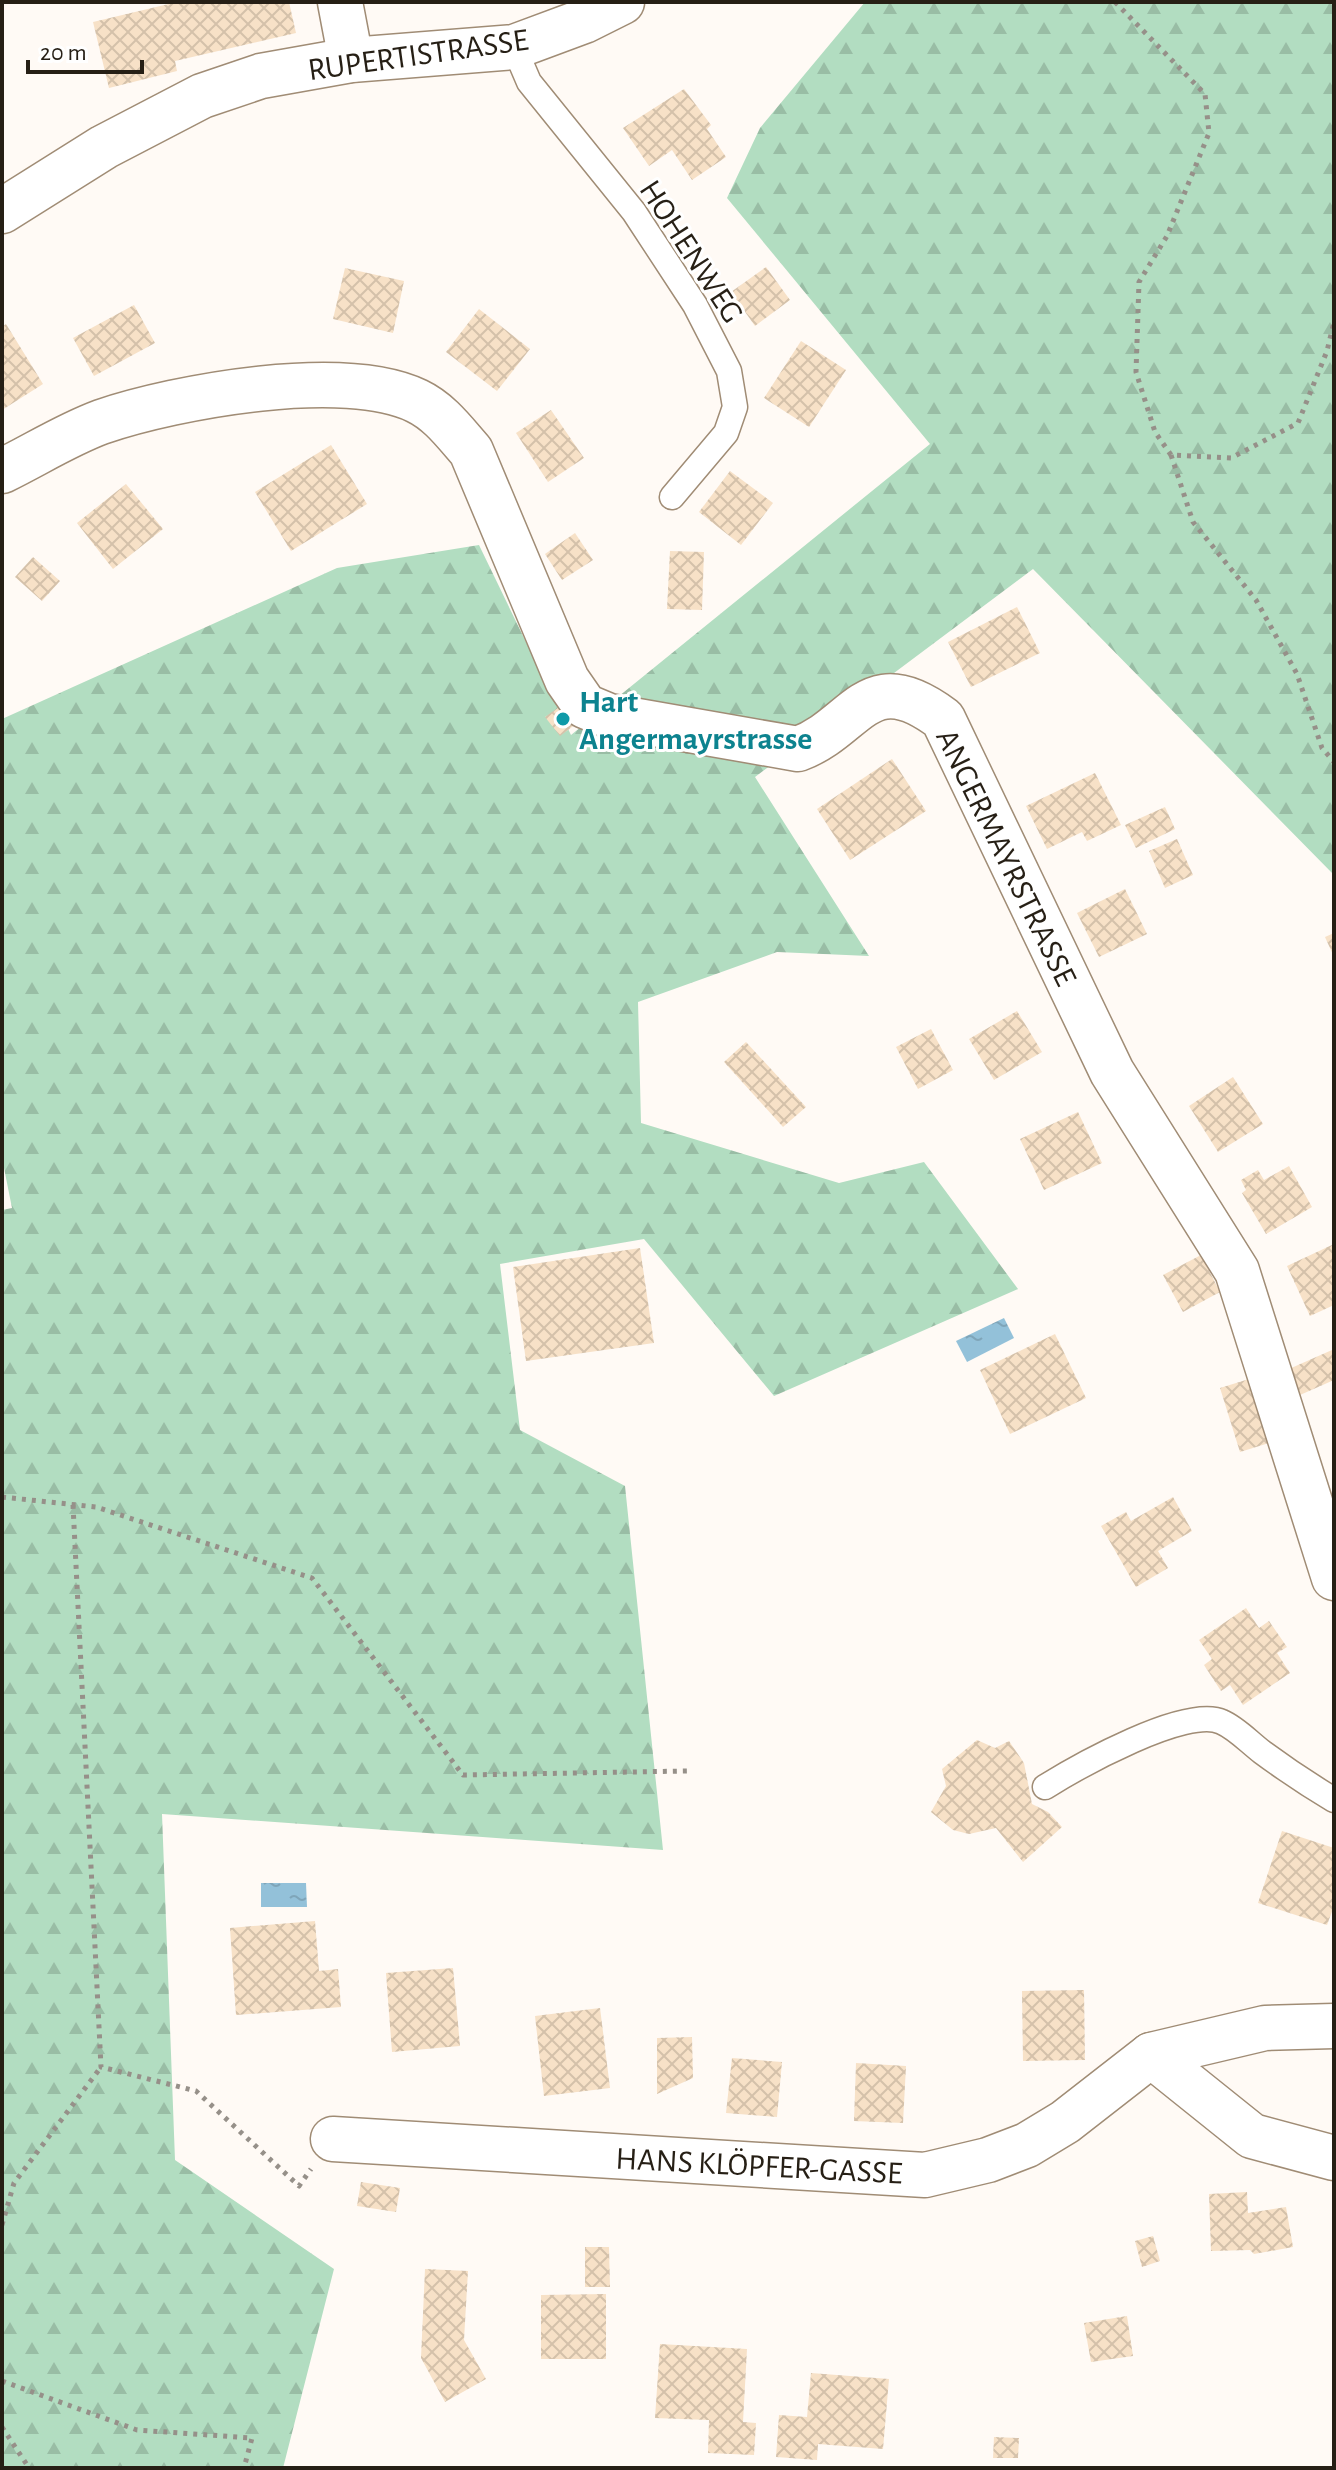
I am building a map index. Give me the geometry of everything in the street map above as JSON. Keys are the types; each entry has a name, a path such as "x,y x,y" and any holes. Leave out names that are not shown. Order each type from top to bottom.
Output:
{"street":[{"path":"340,2 351,60"},
{"name":"RUPERTISTRASSE","path":"2,211 104,147 202,96 261,76 351,60 514,47 584,21 622,2"},
{"name":"ANGERMAYRSTRASSE","path":"2,471 100,423 185,399 339,383 382,387 420,402 447,423 471,451 567,680 585,706 609,716 798,749 812,744 863,703 879,698 902,697 922,703 943,719 1112,1072 1237,1271 1334,1578"},
{"name":"HANS KLÖPFER-GASSE","path":"333,2139 925,2175 988,2160 1027,2145 1065,2122 1151,2055 1265,2028 1334,2026"},
{"path":"1151,2055 1252,2136 1334,2158"}],"lane":[{"name":"HOHENWEG","path":"514,47 529,82 634,212 695,305 729,371 735,407 726,433 672,497"},
{"path":"1045,1787 1089,1759 1182,1722 1202,1719 1221,1721 1301,1781 1334,1800"}],"path":[{"path":"1115,2 1205,94 1209,133 1167,236 1139,282 1136,372 1155,432 1171,455 1193,522 1256,600 1297,674 1322,748 1334,762"},
{"path":"1171,455 1231,458 1298,423 1327,351 1334,322"},
{"path":"2,1497 96,1507 312,1578 463,1775 687,1771"},
{"path":"2,2225 14,2183 101,2067 73,1505"},
{"path":"101,2067 196,2091 299,2186 333,2139"},
{"path":"2,2381 137,2430 252,2438 244,2468"},
{"path":"2,2427 29,2468"}],"green space":[{"path":"865,2 1334,2 1334,875 1033,569 755,777 869,956 777,952 638,1002 641,1123 839,1183 924,1162 1018,1289 774,1396 644,1239 500,1264 520,1430 625,1486 663,1850 162,1814 175,2160 334,2269 283,2468 2,2468 2,1210 12,1208 2,1158 2,719 337,568 479,545 571,735 930,444 727,198 760,128"}],"water":[{"path":"1004,1318 1014,1338 967,1362 956,1341"},
{"path":"261,1883 306,1883 307,1907 261,1907"}],"building":[{"path":"177,2 289,2 296,33 175,61 177,71 109,88 93,22"},
{"path":"684,89 711,125 707,129 726,157 692,180 672,150 649,166 623,128"},
{"path":"766,267 790,300 755,326 731,292"},
{"path":"345,268 404,281 393,333 333,319"},
{"path":"134,305 155,343 94,376 73,338"},
{"path":"479,309 530,349 497,391 446,352"},
{"path":"6,324 43,384 2,410 2,327"},
{"path":"801,341 846,370 809,427 764,398"},
{"path":"551,410 584,458 548,482 516,433"},
{"path":"331,445 367,504 291,551 255,492"},
{"path":"730,471 773,503 741,545 699,512"},
{"path":"126,484 163,529 113,569 77,523"},
{"path":"575,533 593,560 562,580 545,554"},
{"path":"670,551 704,552 702,610 667,609"},
{"path":"33,557 60,581 42,601 15,577"},
{"path":"1017,607 1040,653 971,687 948,642"},
{"name":"Hart Angermayrstrasse","path":"566,702 580,721 560,736 545,717"},
{"path":"892,759 926,811 850,860 817,809"},
{"path":"1095,773 1121,825 1087,841 1082,832 1047,849 1026,806"},
{"path":"1165,807 1175,829 1136,848 1125,825"},
{"path":"1177,839 1193,875 1165,888 1149,851"},
{"path":"1125,889 1147,934 1099,957 1077,913"},
{"path":"1334,933 1334,957 1325,937"},
{"path":"1017,1011 1042,1052 994,1080 969,1039"},
{"path":"931,1029 953,1070 918,1089 896,1047"},
{"path":"746,1042 806,1107 783,1127 724,1062"},
{"path":"1233,1077 1263,1124 1218,1152 1189,1106"},
{"path":"1078,1112 1102,1163 1044,1190 1020,1139"},
{"path":"1289,1166 1312,1207 1266,1234 1242,1193 1246,1190 1241,1180 1258,1170 1264,1180"},
{"path":"1334,1244 1334,1305 1310,1316 1287,1266"},
{"path":"640,1248 654,1343 526,1361 513,1267"},
{"path":"1201,1255 1220,1292 1183,1312 1163,1275"},
{"path":"1055,1334 1086,1398 1010,1434 980,1370"},
{"path":"1332,1350 1334,1380 1300,1395 1289,1369"},
{"path":"1249,1379 1269,1443 1240,1452 1220,1388"},
{"path":"1173,1497 1192,1531 1158,1551 1168,1568 1136,1587 1101,1526 1126,1512 1131,1521"},
{"path":"1246,1608 1259,1628 1269,1621 1287,1647 1277,1653 1290,1673 1243,1705 1230,1685 1221,1691 1204,1665 1212,1659 1199,1640"},
{"path":"977,1740 995,1748 1009,1741 1024,1763 1032,1804 1048,1812 1062,1827 1023,1862 996,1828 969,1834 953,1830 931,1812 946,1786 942,1769"},
{"path":"1282,1831 1334,1848 1334,1906 1327,1925 1258,1903"},
{"path":"315,1921 319,1971 338,1969 341,2007 236,2015 230,1928"},
{"path":"453,1968 460,2046 392,2052 386,1973"},
{"path":"1084,1990 1085,2060 1023,2061 1022,1991"},
{"path":"600,2008 610,2088 544,2096 535,2016"},
{"path":"692,2037 693,2078 657,2094 657,2038"},
{"path":"732,2058 782,2062 777,2117 726,2113"},
{"path":"856,2063 906,2066 903,2123 854,2121"},
{"path":"361,2182 400,2188 396,2212 357,2206"},
{"path":"1247,2192 1248,2213 1286,2207 1293,2247 1254,2254 1250,2250 1211,2251 1209,2194"},
{"path":"1153,2236 1160,2261 1142,2267 1135,2241"},
{"path":"585,2247 609,2247 610,2287 585,2287"},
{"path":"425,2269 468,2271 464,2340 486,2379 445,2402 421,2358"},
{"path":"606,2294 606,2359 541,2359 541,2295"},
{"path":"1127,2316 1133,2356 1091,2362 1084,2323"},
{"path":"660,2344 747,2349 743,2422 756,2423 754,2455 708,2453 709,2420 655,2418"},
{"path":"811,2373 889,2379 883,2449 818,2444 817,2460 776,2457 779,2415 807,2417"},
{"path":"994,2437 1019,2438 1018,2458 993,2458"}],"place":[{"name":"Hart Angermayrstrasse","path":"563,719"}]}
